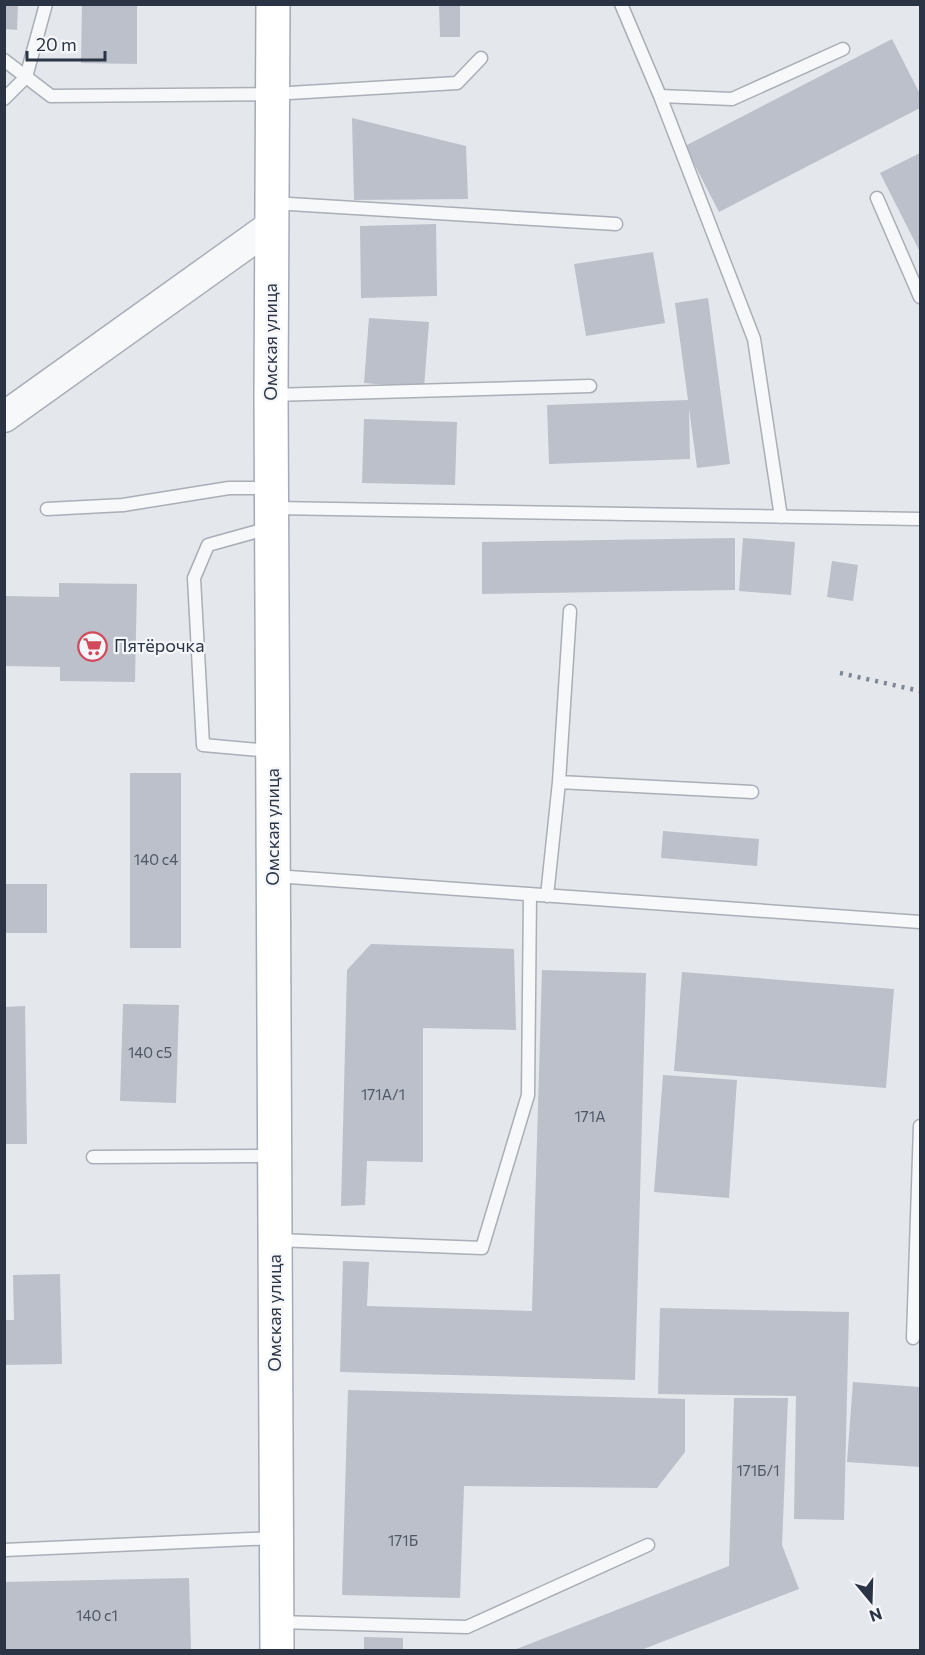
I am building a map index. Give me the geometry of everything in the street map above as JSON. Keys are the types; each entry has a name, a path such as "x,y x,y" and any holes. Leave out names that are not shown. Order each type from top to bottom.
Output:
{"main road":[{"name":"Омская улица","path":"273,4 271,395 276,1636"}],"street":[{"path":"4,417 271,214"}],"lane":[{"path":"4,99 26,77 46,4"},
{"path":"621,4 660,96 754,339 782,517"},
{"path":"660,96 732,99 843,49"},
{"path":"4,60 51,96 273,94 457,83 481,58"},
{"path":"877,198 921,297"},
{"path":"271,214 616,224"},
{"path":"271,395 590,386"},
{"path":"47,509 123,505 229,488 273,508 921,519"},
{"path":"273,508 208,545 194,578 203,745 273,752"},
{"path":"547,896 560,782 570,611"},
{"path":"560,782 752,792"},
{"path":"273,876 921,922"},
{"path":"274,1239 482,1248 528,1095 530,894"},
{"path":"913,1338 921,1126"},
{"path":"93,1157 274,1156"},
{"path":"4,1550 275,1539"},
{"path":"276,1636 467,1627 648,1545"}],"building":[{"path":"4,4 18,4 17,30 4,29"},
{"path":"82,4 137,4 137,64 81,63"},
{"path":"439,4 460,4 460,37 440,37"},
{"path":"892,39 920,94 920,108 719,212 685,146"},
{"path":"352,118 466,146 468,199 354,200"},
{"path":"920,153 920,252 880,173"},
{"path":"436,224 437,296 361,298 360,226"},
{"path":"653,252 665,323 586,336 574,264"},
{"path":"708,298 730,464 697,468 689,408 690,459 549,464 547,405 688,400 675,303"},
{"path":"369,318 429,322 424,388 364,383"},
{"path":"364,419 457,422 455,485 362,483"},
{"path":"735,538 735,590 482,594 482,542"},
{"path":"743,538 795,542 791,595 739,591"},
{"path":"832,561 858,565 853,601 827,597"},
{"path":"59,583 137,584 135,682 60,681 60,667 4,666 4,596 59,597"},
{"path":"130,773 181,773 181,948 130,948"},
{"path":"663,831 759,839 757,866 661,858"},
{"path":"4,884 47,884 47,933 4,933"},
{"path":"371,944 514,949 516,1030 423,1028 423,1162 367,1161 365,1205 341,1206 347,970"},
{"path":"542,970 646,973 635,1380 340,1372 343,1261 369,1262 367,1306 532,1311"},
{"path":"682,972 894,989 886,1088 674,1071"},
{"path":"123,1004 179,1005 176,1103 120,1101"},
{"path":"25,1006 27,1144 4,1144 4,1007"},
{"path":"663,1075 737,1080 729,1198 654,1192"},
{"path":"60,1274 62,1364 4,1365 4,1320 14,1320 13,1275"},
{"path":"660,1308 849,1312 844,1520 794,1519 796,1396 658,1394"},
{"path":"853,1382 920,1387 920,1467 847,1462"},
{"path":"348,1390 685,1399 685,1452 657,1488 464,1486 460,1598 342,1595"},
{"path":"734,1398 788,1398 782,1545 799,1589 641,1650 514,1650 729,1566"},
{"path":"189,1578 191,1650 4,1650 4,1582"},
{"path":"364,1637 403,1638 403,1650 364,1650"}],"railway":[{"path":"840,673 920,691"}],"place":[{"name":"Пятёрочка","path":"93,646"}]}
